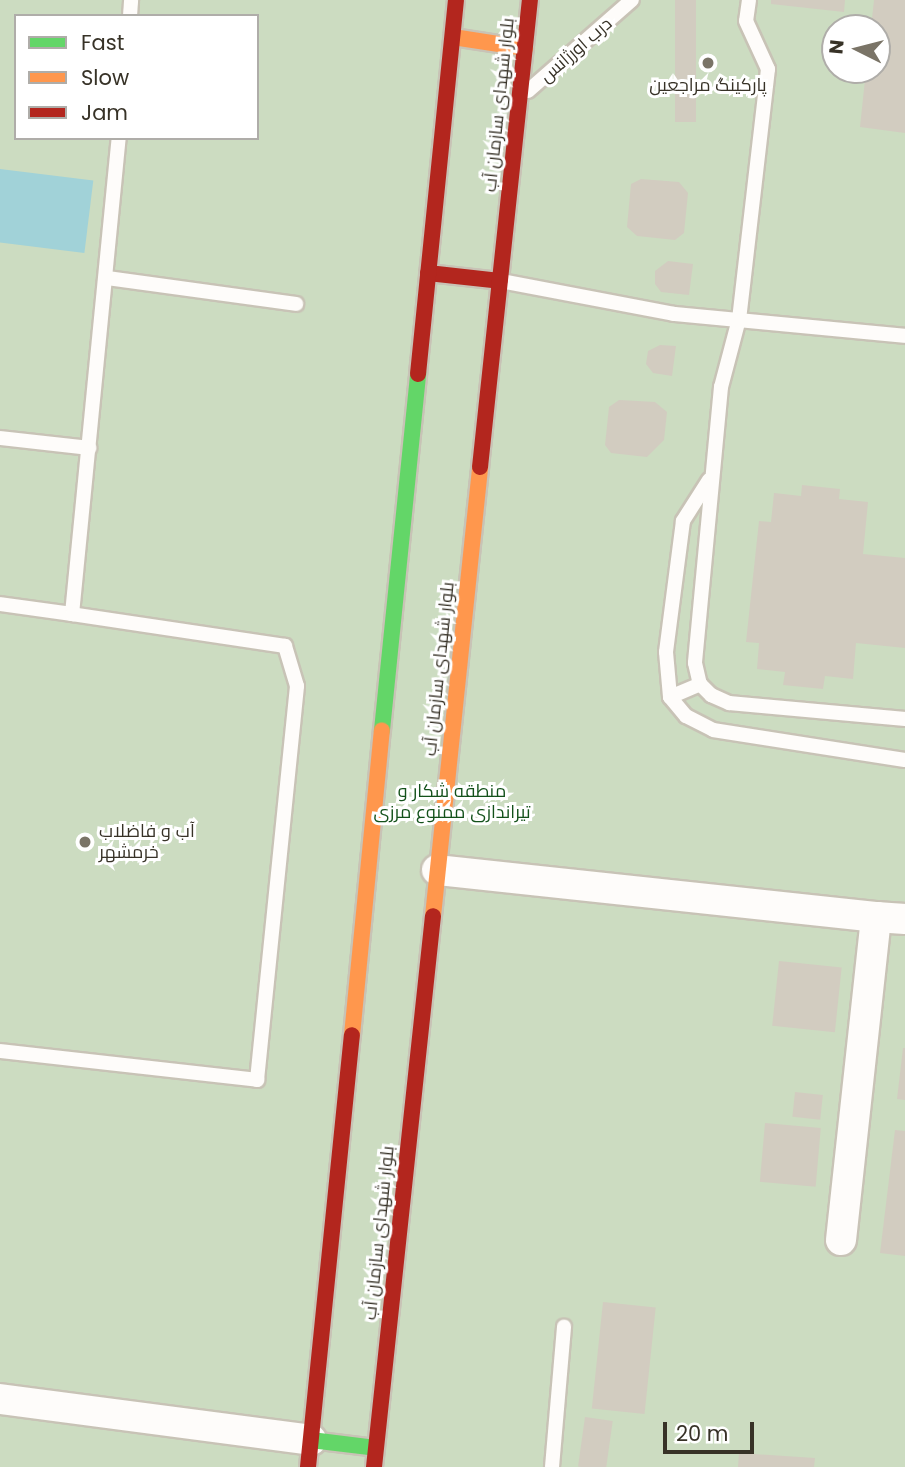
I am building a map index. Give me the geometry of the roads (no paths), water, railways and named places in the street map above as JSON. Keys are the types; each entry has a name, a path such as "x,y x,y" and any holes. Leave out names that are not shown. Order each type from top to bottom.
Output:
{"main road":[{"path":"376,1448 309,1454 456,0"},
{"name":"بلوار شهدای سازمان آب","path":"374,1467 530,0"},
{"path":"453,37 525,48"},
{"path":"428,273 500,281"}],"street":[{"path":"437,870 890,918 841,1240"},
{"path":"0,1399 309,1454"}],"lane":[{"name":"درب اورژانس","path":"519,99 632,0"},
{"path":"749,0 746,21 768,69 739,319 723,366 710,479 711,523 695,663 701,684 711,695 729,703 905,719"},
{"path":"72,614 119,140"},
{"path":"107,278 296,304"},
{"path":"500,281 674,314 905,336"},
{"path":"0,438 89,448"},
{"path":"710,479 683,521 666,652 670,696 687,716 713,730 905,760"},
{"path":"0,604 285,646 297,686 257,1080 0,1051"},
{"path":"670,696 701,684"},
{"path":"552,1467 564,1327"}],"water":[{"path":"0,169 93,180 84,253 0,243"}],"place":[{"name":"پارکینگ مراجعین","path":"708,63"},
{"name":"آب و فاضلاب خرمشهر","path":"85,842"}],"park label":[{"name":"منطقه شکار و تیراندازی ممنوع مرزی","path":"452,802"}]}
